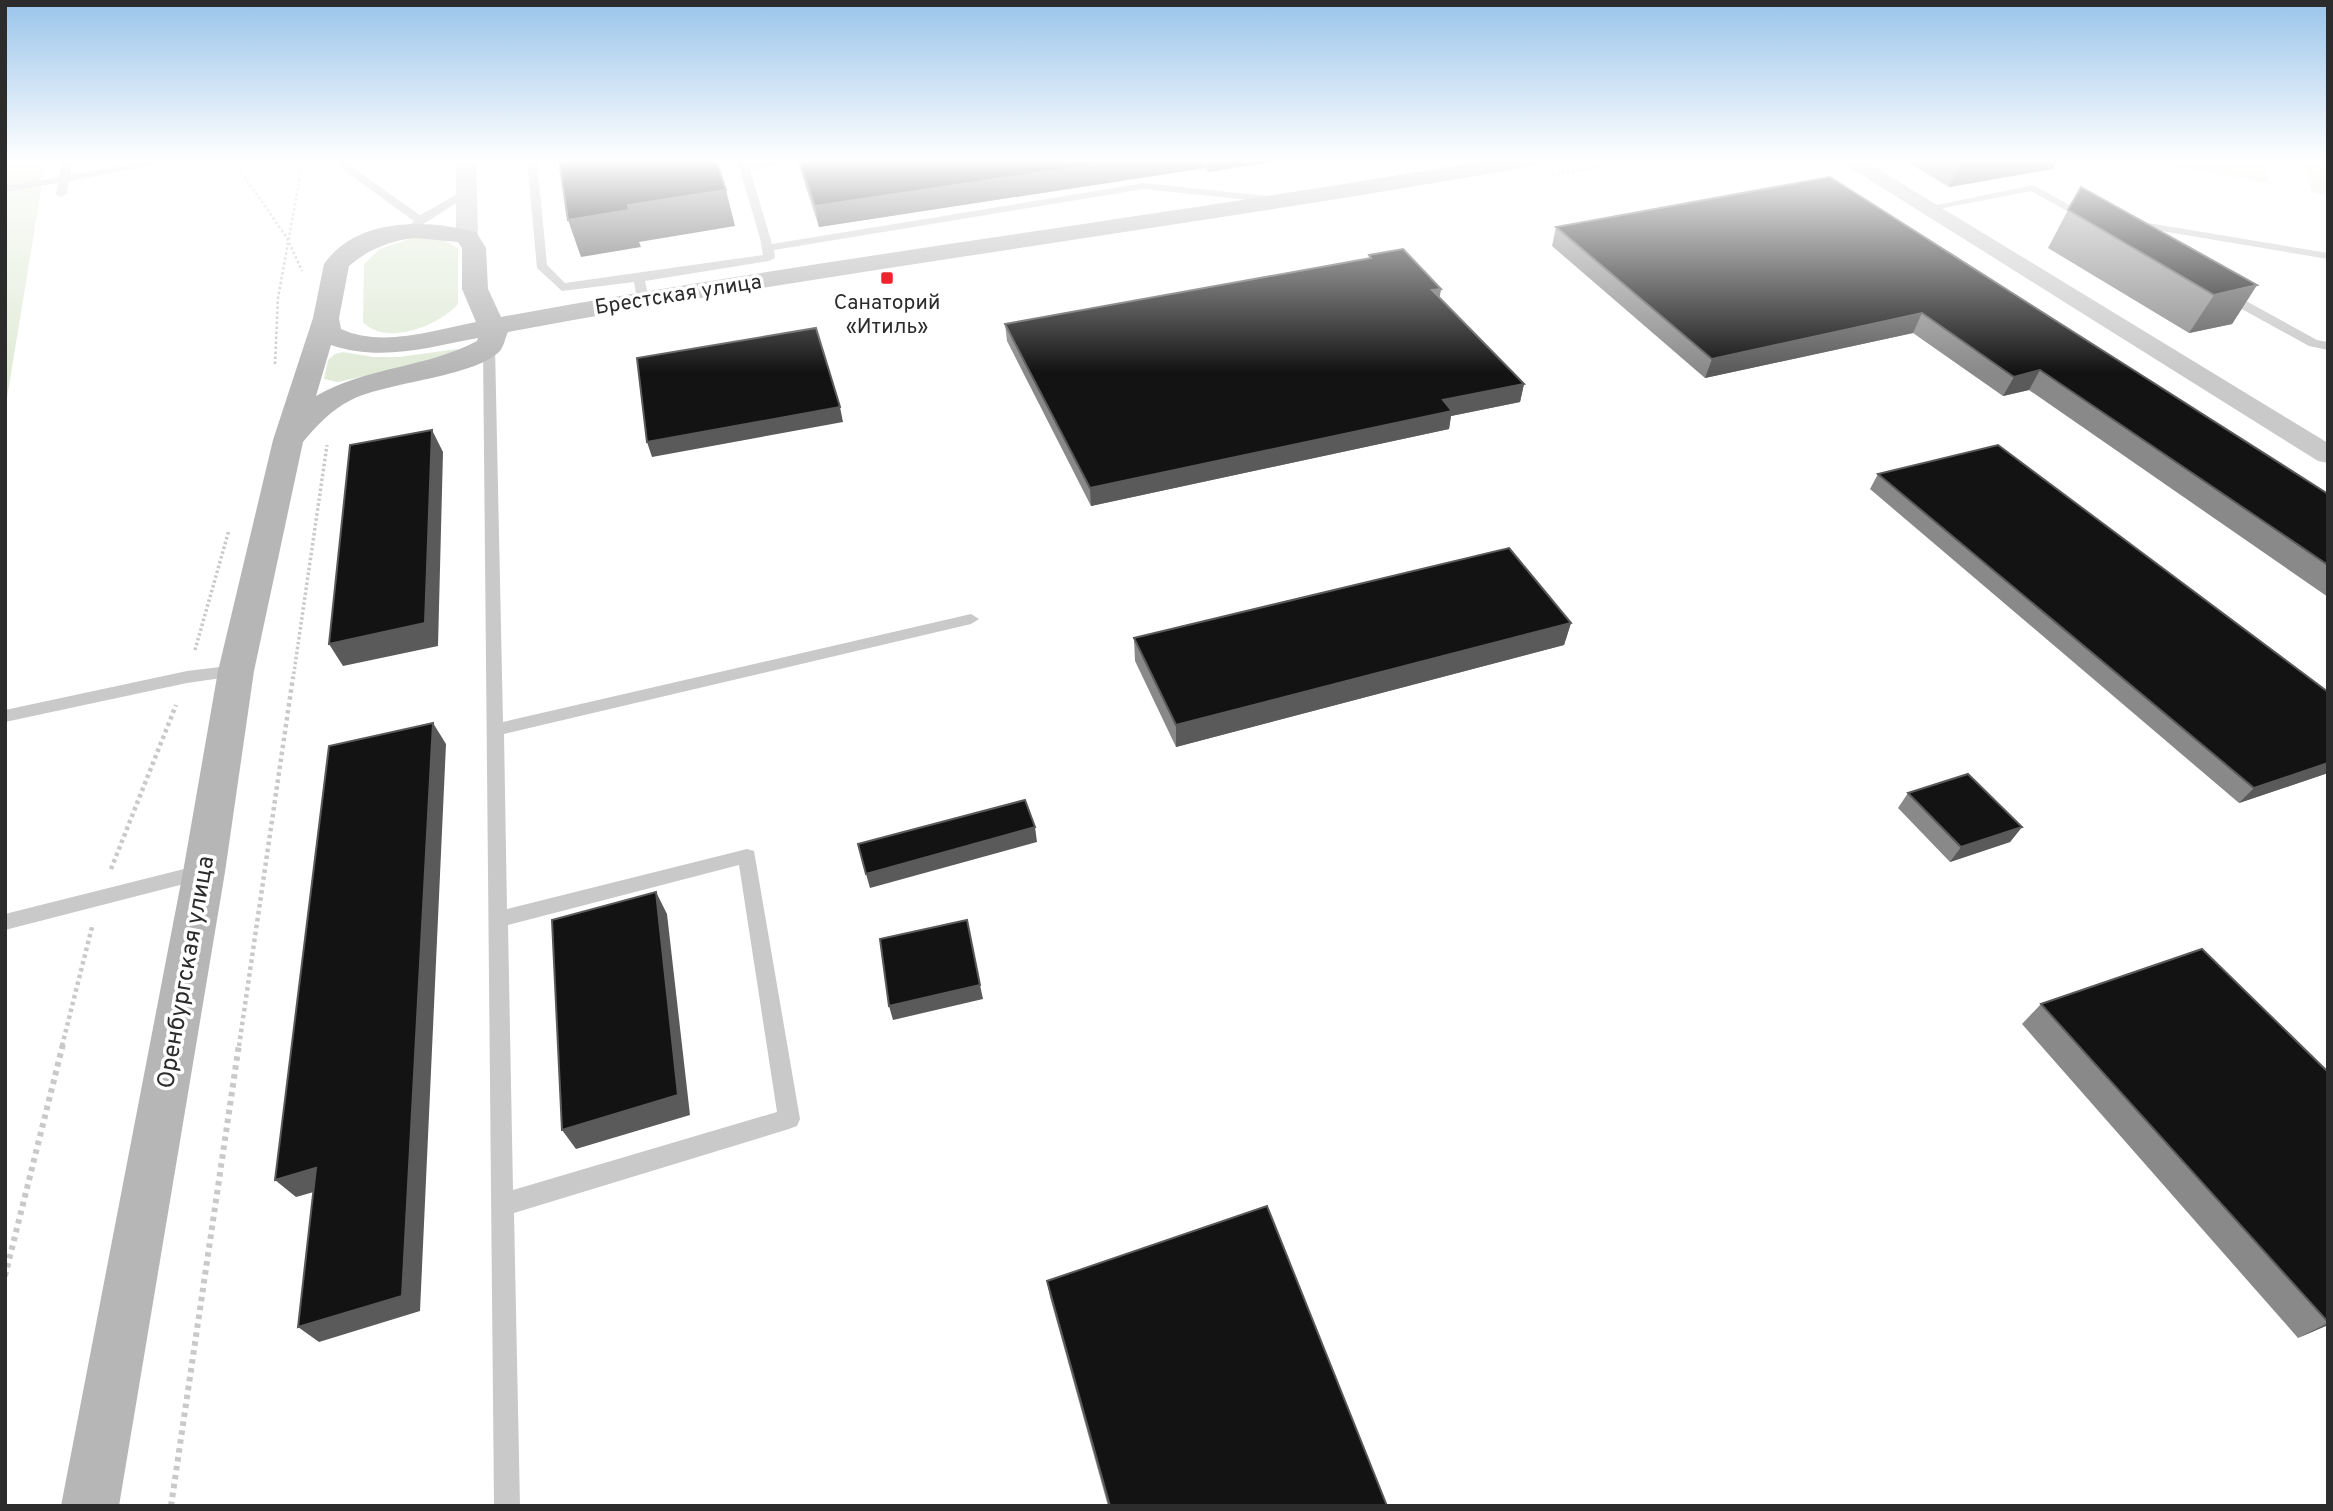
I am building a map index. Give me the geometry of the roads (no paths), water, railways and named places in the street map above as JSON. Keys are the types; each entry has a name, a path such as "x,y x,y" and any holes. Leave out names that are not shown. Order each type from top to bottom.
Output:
{"street":[{"name":"Оренбургская улица","path":"90,1506 204,872 236,671 308,441 326,318 337,264 343,257 372,240 400,231"},
{"name":"Оренбургская улица","path":"440,231 467,237"},
{"path":"467,231 467,237 474,248 475,289 491,337"},
{"name":"Брестская улица","path":"491,337 641,288 770,261 1031,231"},
{"path":"1964,231 2328,455"},
{"path":"326,318 328,333 345,342 366,346 491,337"},
{"path":"308,441 320,406 339,395 371,382 464,359 491,337"}],"lane":[{"path":"538,231 541,266 562,287 641,288"},
{"path":"764,231 770,261 922,231"},
{"path":"2174,231 2328,256"},
{"path":"2215,289 2313,343 2328,346"},
{"path":"491,337 508,1506"},
{"path":"495,730 971,619"},
{"path":"5,716 187,677 236,671"},
{"path":"498,919 747,856 789,1119 502,1206"},
{"path":"5,922 204,872"}],"place":[{"name":"Санаторий «Итиль»","path":"887,278"}]}
